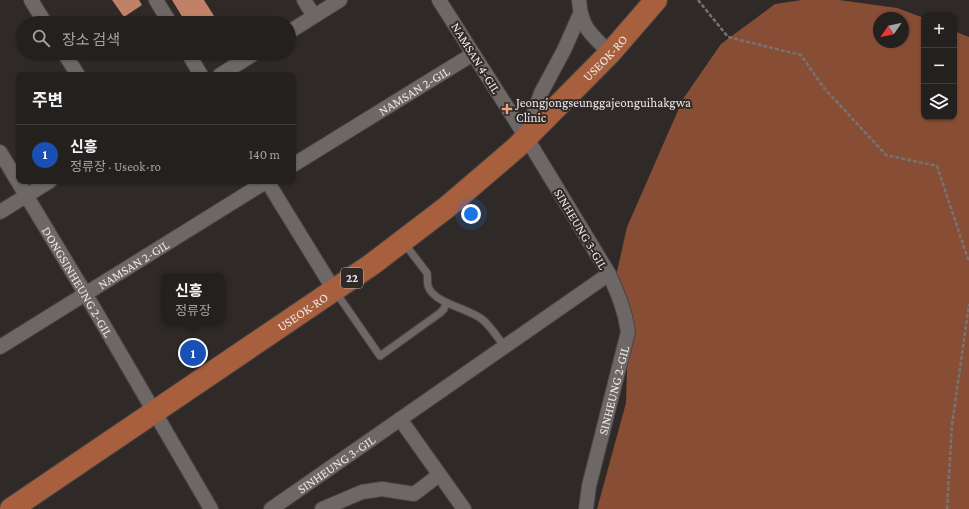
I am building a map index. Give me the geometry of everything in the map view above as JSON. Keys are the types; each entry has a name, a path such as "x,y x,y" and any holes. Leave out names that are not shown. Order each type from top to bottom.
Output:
{"main road":[{"name":"USEOK-RO","path":"11,509 334,290 403,241 447,207 517,147 610,53 656,0"}],"street":[{"path":"31,0 41,16"},
{"path":"156,0 166,16"},
{"path":"304,0 314,16"},
{"path":"296,28 340,0"},
{"name":"NAMSAN 4-GIL","path":"439,0 526,137"},
{"path":"579,7 584,25 610,53"},
{"path":"526,137 541,93 564,50 579,7"},
{"name":"NAMSAN 2-GIL","path":"296,163 473,54"},
{"path":"68,60 76,72"},
{"path":"192,60 199,72"},
{"path":"225,72 244,60"},
{"name":"SINHEUNG 3-GIL","path":"274,508 609,274 526,137"},
{"name":"DONGSINHEUNG 2-GIL","path":"0,152 16,179"},
{"name":"DONGSINHEUNG 2-GIL","path":"19,184 212,509"},
{"path":"0,212 45,184"},
{"name":"NAMSAN 2-GIL","path":"0,347 262,184"},
{"path":"269,184 334,290"},
{"name":"SINHEUNG 2-GIL","path":"586,509 589,486 628,332 626,317 620,298 609,274"},
{"path":"400,419 439,476 464,509"},
{"path":"322,509 362,492 382,489 414,494 439,476"}],"lane":[{"path":"403,241 426,273 429,288 441,300 470,312 483,320 505,347"},
{"path":"334,290 380,356 440,313 444,309 446,302"}],"path":[{"path":"698,0 728,37 801,55 824,88 886,155 937,166 969,262"},
{"path":"947,509 952,425 969,304"}],"shaded area":[{"path":"802,0 839,0 897,8 908,12 873,12 873,48 909,48 909,12 921,17 921,120 957,120 957,32 969,37 969,509 597,509 626,403 628,332 614,285 627,227 683,99 721,44 775,4"}],"building":[{"path":"112,0 139,0 142,5 123,16"},
{"path":"172,0 204,0 214,16 182,16"}],"place":[{"name":"Jeongjongseunggajeonguihakgwa Clinic","path":"507,109"},
{"name":"신흥","path":"193,353"}]}
